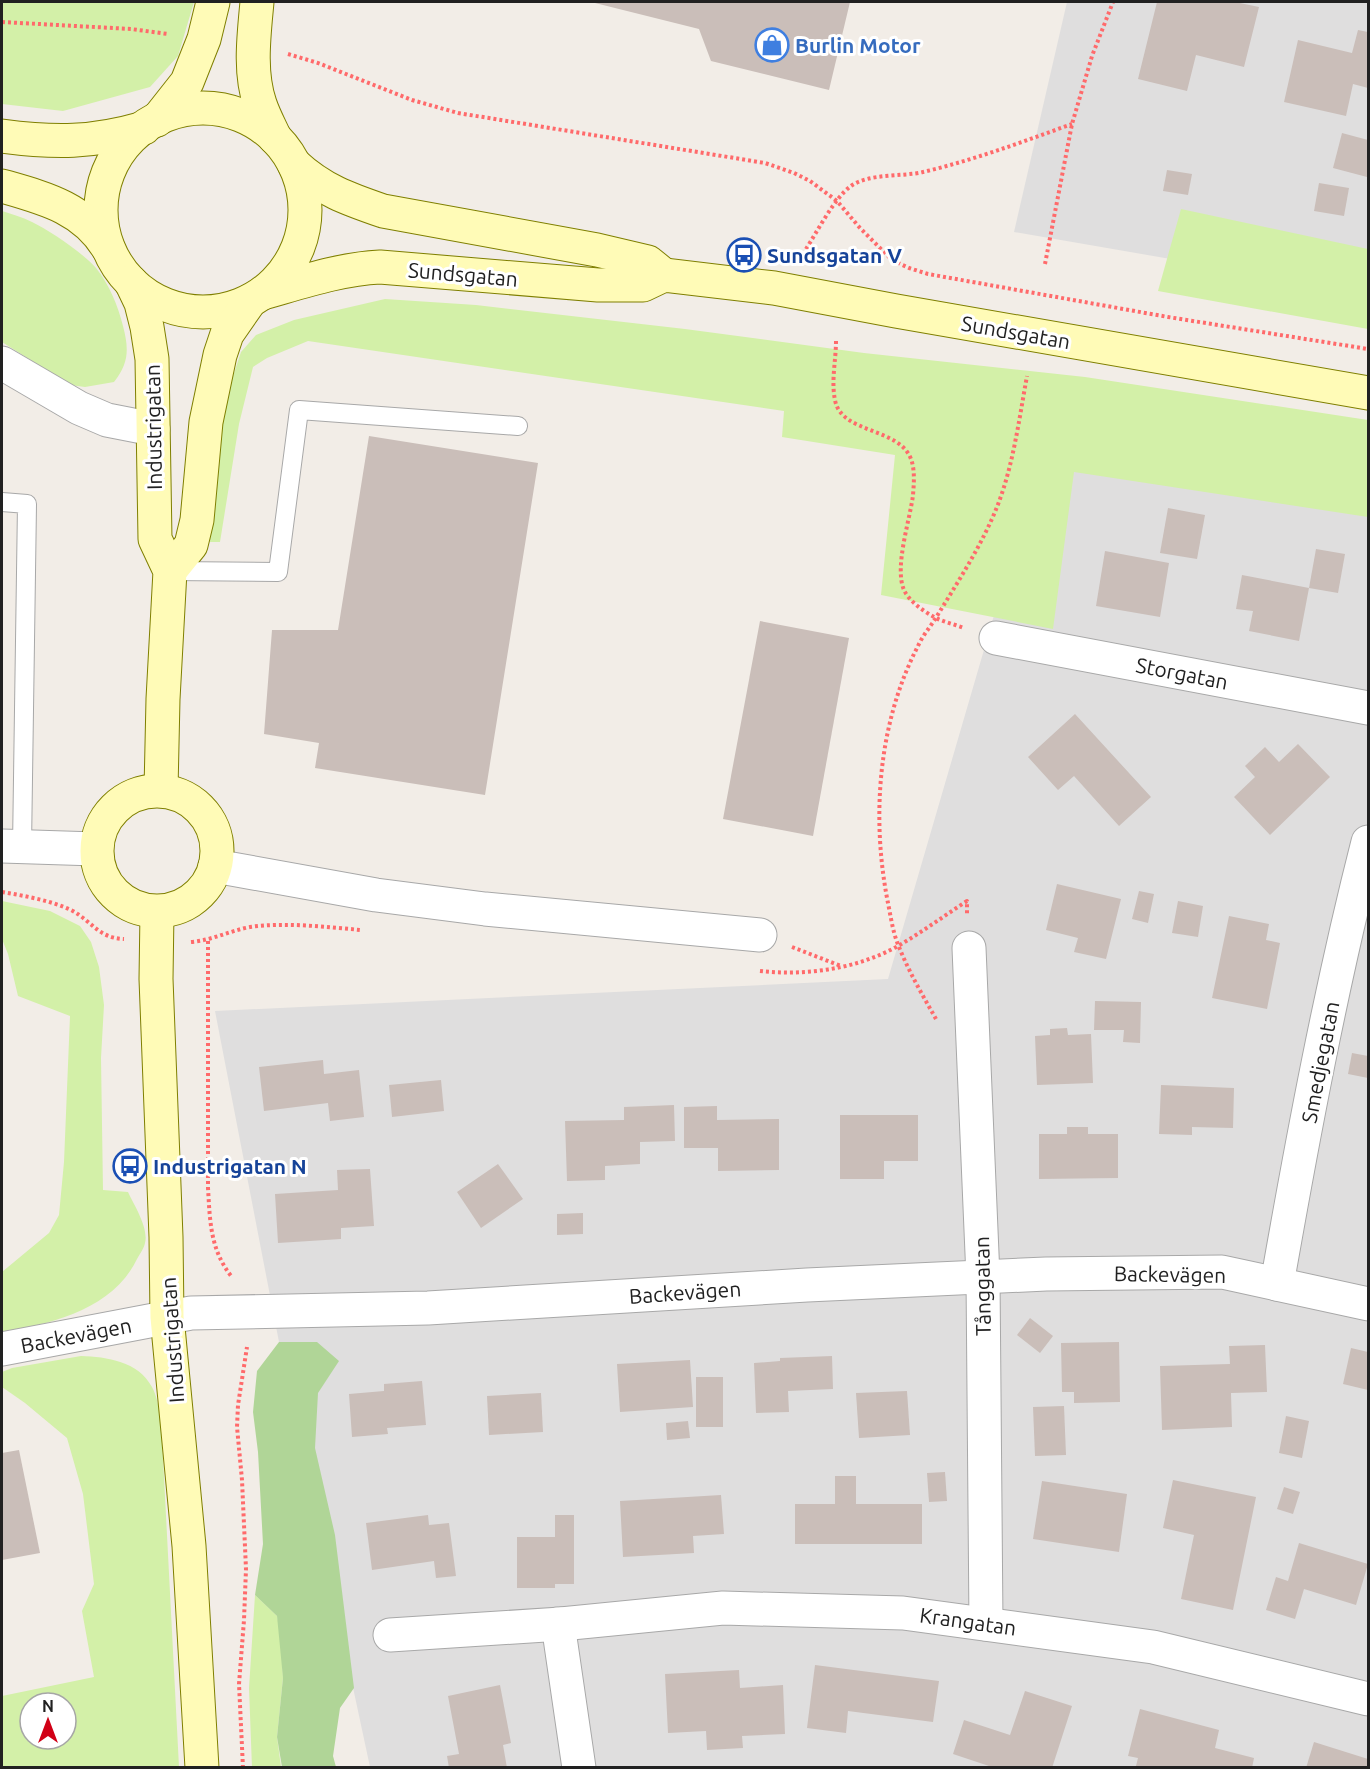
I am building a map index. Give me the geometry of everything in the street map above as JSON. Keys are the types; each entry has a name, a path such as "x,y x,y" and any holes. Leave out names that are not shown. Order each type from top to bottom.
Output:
{"street":[{"path":"122,269 106,242 103,226 103,194 106,178 131,138 150,124 187,82 204,39 213,2"},
{"path":"2,186 40,198 81,217 102,240 122,269 144,293 157,301 187,311 219,311 235,307 256,297 275,282 294,257 304,226 304,194 285,151 259,103 254,72 257,2"},
{"path":"2,136 50,141 85,141 114,137 172,113 187,110 219,110 235,113 263,128 285,151"},
{"name":"Sundsgatan","path":"285,151 310,178 327,190 349,200 383,211 597,250 648,262 664,275"},
{"name":"Sundsgatan","path":"256,297 348,270 380,267 598,285 643,285 664,275 774,288 920,316 1368,393"},
{"name":"Industrigatan","path":"122,269 141,303 147,327 152,359 155,539 170,571 161,790"},
{"path":"170,571 191,545 197,520 206,422 220,354 227,334 256,297"},
{"path":"2,363 79,408 107,420 153,429"},
{"name":"Storgatan","path":"996,638 1368,708"},
{"path":"161,790 178,794 203,810 213,828 218,852 213,875 200,894 180,907 158,912 134,907 114,893 100,873 96,849 102,825 116,806 137,793 161,790"},
{"name":"Smedjegatan","path":"1277,1284 1348,922 1368,842"},
{"path":"12,847 96,849"},
{"path":"215,866 376,895 485,909 760,935"},
{"name":"Industrigatan","path":"158,912 156,979 167,1317 189,1546 202,1767"},
{"name":"Tånggatan","path":"969,948 983,1277 986,1624"},
{"name":"Backevägen","path":"2,1349 191,1313 428,1308 807,1285 1046,1274 1222,1272 1368,1304"},
{"name":"Krangatan","path":"390,1635 561,1624 723,1608 903,1613 1154,1647 1368,1699"},
{"path":"561,1624 558,1624 579,1767"}],"lane":[{"path":"170,571 278,572 299,410 518,426"},
{"path":"2,502 27,504 12,847"}],"path":[{"path":"1045,264 1072,124 1092,56 1113,2"},
{"path":"2,22 131,29 204,39"},
{"path":"254,47 318,63 412,100 458,113 765,163 810,181 837,201 892,260 928,274 1168,317 1368,349"},
{"path":"806,249 837,201 853,184 863,180 920,173 966,161 1072,124"},
{"path":"836,341 834,384 838,410 857,424 896,441 906,449 911,459 914,485 901,562 901,576 904,589 911,599 936,618 992,521 1012,460 1027,376"},
{"path":"760,935 841,966"},
{"path":"208,941 210,1218 216,1252 225,1269 241,1289 245,1301 248,1342 238,1405 237,1427 246,1569 238,1684 243,1767"}],"shaded area":[{"path":"1067,2 1368,2 1368,293 1014,232"},
{"path":"1044,444 1368,491 1368,1767 370,1767 279,1342 215,1011 888,979"}],"green space":[{"path":"2,2 194,2 178,56 150,87 63,111 2,104"},
{"path":"1181,209 1368,249 1368,329 1158,291"},
{"path":"2,211 28,220 56,236 83,256 101,274 116,303 126,342 125,362 114,382 85,387 70,385 2,342"},
{"path":"385,299 476,305 685,329 864,353 1085,377 1368,420 1368,517 1074,472 1053,629 881,595 895,455 782,437 784,411 308,341 267,358 253,367 239,424 220,542 210,542 209,529 224,403 241,352 256,335 294,320"},
{"path":"2,901 50,911 80,926 91,942 99,967 104,1005 101,1058 103,1190 128,1192 140,1217 146,1237 143,1249 126,1276 97,1302 60,1319 2,1332 2,1272 49,1233 59,1215 64,1162 70,1016 18,996 2,939"},
{"path":"279,1342 317,1342 339,1361 318,1393 315,1448 335,1535 354,1688 340,1708 333,1756 336,1767 282,1767 277,1737 283,1678 277,1616 255,1595 263,1544 258,1452 253,1412 257,1371"},
{"path":"81,1356 111,1359 139,1371 154,1391 161,1419 179,1767 2,1767 2,1696 18,1693 18,1751 78,1751 78,1691 26,1691 94,1677 82,1611 94,1584 83,1494 67,1438 2,1387 2,1372 12,1368"},
{"path":"255,1595 277,1616 281,1635 283,1678 277,1737 281,1767 252,1768 249,1688"}],"building":[{"name":"Burlin Motor","path":"591,2 850,2 829,90 711,61 699,29"},
{"path":"1157,2 1235,2 1259,7 1244,67 1196,55 1187,91 1138,79"},
{"path":"1358,30 1368,32 1368,88 1353,84 1346,116 1284,102 1298,40 1352,53"},
{"path":"1342,133 1368,140 1367,177 1333,168"},
{"path":"1167,170 1192,174 1188,195 1163,191"},
{"path":"1319,183 1349,188 1344,216 1314,211"},
{"path":"369,436 538,463 485,795 315,768 319,743 264,734 272,630 338,630"},
{"path":"1168,508 1205,515 1197,559 1160,553"},
{"path":"1316,549 1345,554 1338,593 1309,588"},
{"path":"1105,551 1169,563 1160,617 1096,606"},
{"path":"1242,575 1309,588 1299,641 1249,631 1253,611 1236,609"},
{"path":"760,621 849,638 813,836 723,819"},
{"path":"1075,714 1151,797 1119,826 1074,776 1058,790 1028,757"},
{"path":"1298,744 1330,777 1270,835 1234,797 1255,777 1245,766 1265,747 1279,762"},
{"path":"1057,884 1121,899 1106,959 1074,952 1078,938 1046,930"},
{"path":"1139,891 1154,894 1148,923 1132,919"},
{"path":"1178,901 1203,906 1198,937 1172,933"},
{"path":"1229,916 1269,924 1266,940 1280,943 1267,1009 1212,998"},
{"path":"1095,1001 1141,1002 1140,1043 1123,1042 1124,1030 1094,1030"},
{"path":"1067,1028 1068,1035 1091,1034 1093,1083 1037,1085 1035,1036 1050,1035 1050,1029"},
{"path":"1352,1053 1368,1056 1368,1078 1348,1074"},
{"path":"323,1060 324,1074 359,1070 364,1117 330,1121 328,1103 264,1111 259,1067"},
{"path":"441,1080 444,1111 392,1117 389,1085"},
{"path":"1161,1085 1234,1088 1233,1128 1192,1127 1192,1135 1159,1134"},
{"path":"674,1105 675,1141 640,1142 640,1164 605,1166 605,1180 567,1181 565,1121 624,1120 624,1107"},
{"path":"717,1106 717,1120 779,1119 779,1170 718,1171 718,1148 684,1148 684,1107"},
{"path":"840,1115 918,1115 918,1161 884,1161 884,1179 840,1179"},
{"path":"1067,1127 1088,1127 1088,1134 1118,1134 1118,1178 1039,1179 1039,1134 1067,1134"},
{"path":"498,1164 523,1199 481,1228 457,1192"},
{"path":"370,1169 374,1226 341,1228 341,1239 278,1243 275,1194 338,1190 337,1170"},
{"path":"583,1213 583,1234 557,1235 557,1214"},
{"path":"1030,1318 1053,1336 1040,1353 1017,1335"},
{"path":"1119,1342 1120,1402 1074,1403 1074,1392 1062,1392 1061,1343"},
{"path":"1265,1345 1267,1392 1231,1393 1232,1427 1162,1430 1160,1366 1230,1364 1229,1346"},
{"path":"1351,1348 1368,1352 1368,1390 1343,1384"},
{"path":"832,1356 833,1389 788,1391 789,1412 756,1413 754,1363 780,1361 780,1358"},
{"path":"690,1360 693,1407 620,1412 617,1364"},
{"path":"696,1377 723,1377 723,1427 696,1427"},
{"path":"422,1381 426,1425 387,1428 388,1434 352,1437 349,1394 384,1391 384,1384"},
{"path":"907,1391 910,1435 859,1438 856,1393"},
{"path":"541,1393 543,1432 489,1435 487,1396"},
{"path":"1064,1406 1066,1455 1035,1456 1033,1407"},
{"path":"1286,1416 1309,1421 1302,1458 1279,1453"},
{"path":"688,1421 690,1438 667,1440 666,1423"},
{"path":"19,1450 40,1553 2,1560 2,1453"},
{"path":"945,1472 947,1501 929,1502 927,1473"},
{"path":"835,1476 856,1476 856,1504 922,1504 922,1544 795,1544 795,1504 835,1504"},
{"path":"1173,1480 1256,1497 1233,1610 1181,1599 1194,1535 1163,1528"},
{"path":"1042,1481 1127,1494 1119,1552 1033,1539"},
{"path":"1284,1487 1300,1492 1293,1514 1277,1509"},
{"path":"721,1495 724,1534 693,1536 694,1553 623,1557 620,1501"},
{"path":"428,1515 429,1525 449,1523 456,1576 436,1578 434,1561 372,1570 366,1523"},
{"path":"555,1515 574,1515 574,1584 555,1584 555,1588 517,1588 517,1537 555,1537"},
{"path":"1299,1543 1368,1564 1356,1605 1304,1589 1295,1619 1266,1610 1276,1577 1288,1581"},
{"path":"815,1665 939,1681 933,1722 848,1711 846,1733 807,1728"},
{"path":"739,1670 740,1688 783,1685 785,1734 742,1736 743,1748 707,1750 706,1731 668,1733 665,1674"},
{"path":"500,1685 511,1743 503,1745 507,1768 449,1768 447,1756 459,1754 448,1696"},
{"path":"1025,1691 1072,1706 1052,1768 995,1768 953,1754 964,1720 1010,1735"},
{"path":"1140,1709 1219,1730 1215,1748 1254,1758 1252,1768 1143,1768 1136,1766 1138,1758 1128,1756"},
{"path":"1314,1742 1368,1759 1368,1768 1306,1768"}],"place":[{"name":"Burlin Motor","path":"772,45"},
{"name":"Sundsgatan V","path":"744,255"},
{"name":"Industrigatan N","path":"130,1166"}]}
